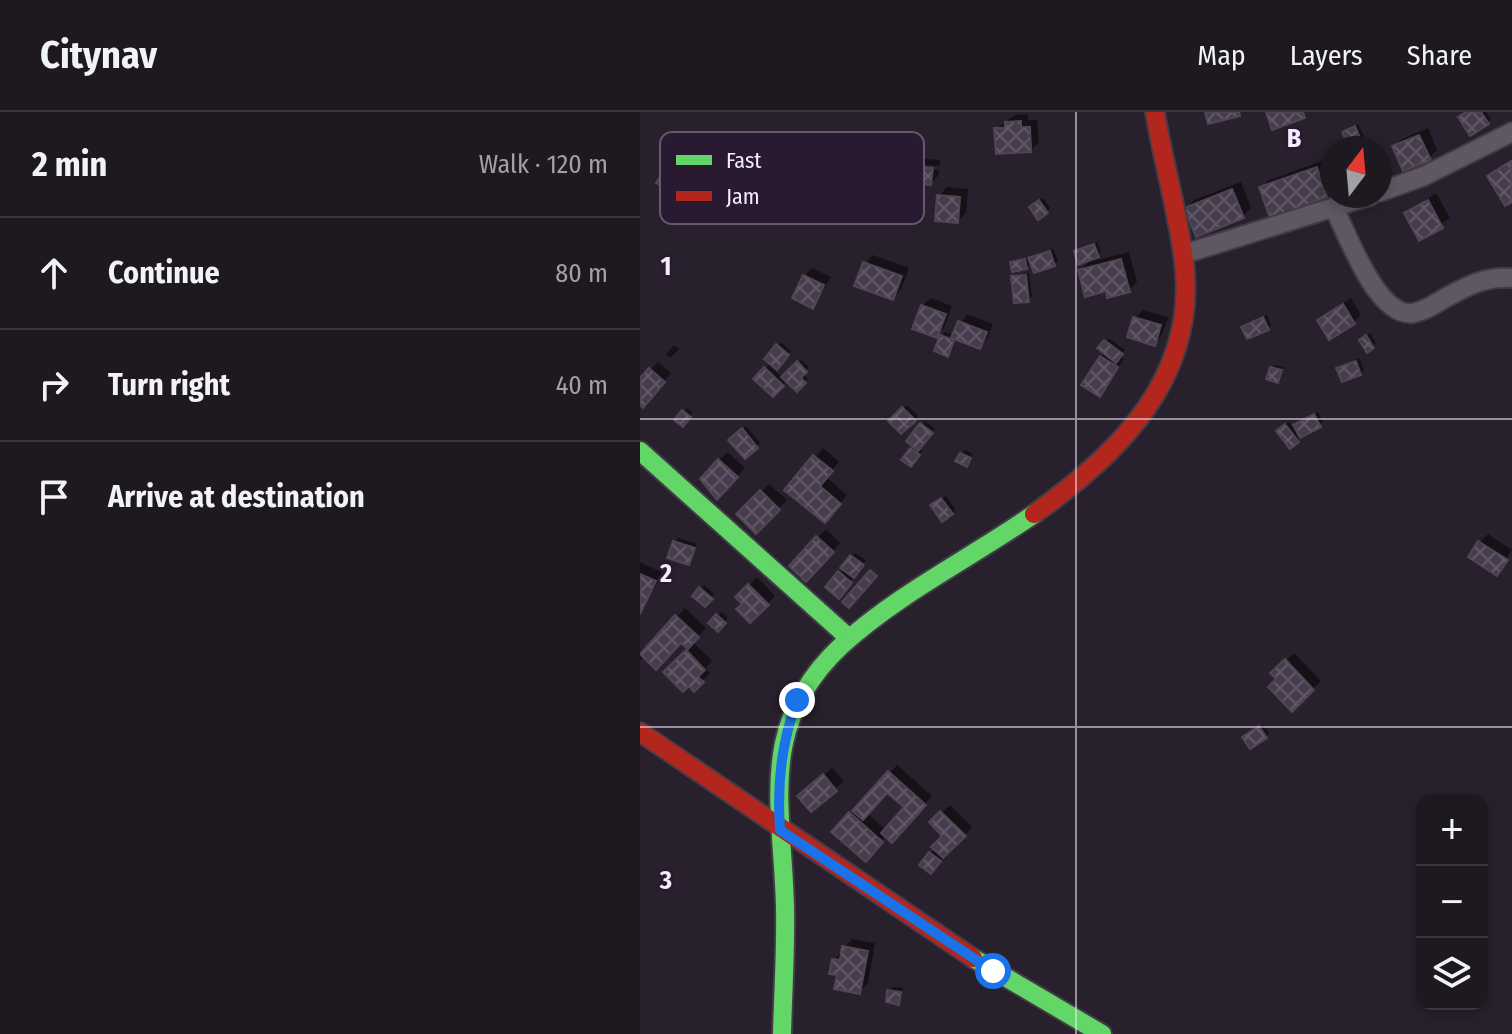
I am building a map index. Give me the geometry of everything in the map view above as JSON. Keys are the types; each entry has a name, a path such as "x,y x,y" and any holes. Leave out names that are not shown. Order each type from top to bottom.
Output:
{"street":[{"path":"782,1034 785,907 777,785 783,740 797,700 828,658 861,626 986,546 1089,473 1119,444 1169,373 1186,317 1184,254 1161,161 1155,112"},
{"path":"1392,188 1424,176 1512,132"},
{"path":"1184,254 1334,208 1373,286 1386,304 1398,311 1411,313 1427,309 1487,278 1512,278"},
{"path":"640,451 849,638"},
{"path":"640,732 780,830 993,971 1102,1034"}],"building":[{"path":"1205,112 1239,112 1240,116 1208,124"},
{"path":"1266,112 1303,112 1305,118 1272,130"},
{"path":"1466,112 1481,112 1489,124 1470,136 1458,117"},
{"path":"1021,121 1021,127 1030,127 1031,152 996,154 994,128 1005,128 1005,122"},
{"path":"1355,126 1359,136 1344,136 1342,132"},
{"path":"1419,135 1431,160 1403,171 1392,146"},
{"path":"1511,161 1512,202 1505,206 1487,176"},
{"path":"924,167 933,168 931,185 924,184"},
{"path":"1317,167 1320,200 1270,218 1259,187"},
{"path":"1232,189 1244,218 1196,237 1184,208"},
{"path":"937,195 960,197 958,223 935,221"},
{"path":"1039,200 1048,213 1038,220 1029,207"},
{"path":"1428,200 1443,228 1419,241 1404,213"},
{"path":"1094,244 1099,257 1078,265 1074,251"},
{"path":"1050,251 1055,266 1034,273 1028,258"},
{"path":"1025,259 1027,269 1012,272 1010,262"},
{"path":"1121,259 1130,292 1107,298 1106,291 1085,297 1078,270"},
{"path":"863,262 902,276 893,300 854,286"},
{"path":"803,275 824,285 813,309 792,298"},
{"path":"1026,275 1029,302 1014,303 1011,276"},
{"path":"1343,304 1355,324 1329,340 1317,320"},
{"path":"921,305 946,314 937,338 912,329"},
{"path":"1133,317 1161,325 1155,346 1127,337"},
{"path":"1263,317 1269,330 1247,339 1241,327"},
{"path":"958,321 987,332 980,349 951,338"},
{"path":"940,335 954,340 948,357 934,351"},
{"path":"1366,335 1374,348 1367,353 1359,340"},
{"path":"1104,340 1123,354 1116,363 1097,348"},
{"path":"776,344 789,355 777,370 764,359"},
{"path":"1100,356 1118,367 1100,397 1081,385"},
{"path":"797,361 807,372 801,378 806,383 797,392 781,377"},
{"path":"1356,361 1361,375 1342,382 1336,368"},
{"path":"764,367 784,386 773,397 753,379"},
{"path":"1270,367 1282,370 1278,383 1266,379"},
{"path":"649,368 665,382 643,408 640,405 640,378"},
{"path":"902,407 916,421 901,434 888,421"},
{"path":"682,410 691,417 683,427 674,420"},
{"path":"1314,414 1321,427 1300,438 1293,425"},
{"path":"920,423 933,433 918,451 906,441"},
{"path":"1285,424 1299,442 1290,449 1276,431"},
{"path":"742,428 758,448 745,459 728,440"},
{"path":"910,448 920,455 911,467 901,460"},
{"path":"960,453 971,458 967,467 955,461"},
{"path":"813,455 833,471 820,486 841,504 825,523 784,490"},
{"path":"718,459 738,477 717,500 700,479"},
{"path":"760,490 780,510 756,534 736,514"},
{"path":"941,498 953,514 942,522 930,505"},
{"path":"816,536 834,552 806,582 789,566"},
{"path":"673,541 695,548 689,565 667,558"},
{"path":"1478,541 1508,560 1497,576 1468,557"},
{"path":"850,555 864,565 854,578 840,568"},
{"path":"870,570 877,576 849,608 842,602"},
{"path":"838,571 852,583 839,599 825,587"},
{"path":"640,574 656,581 640,614"},
{"path":"748,584 769,605 750,623 736,609 742,604 735,597"},
{"path":"699,587 713,599 705,607 692,596"},
{"path":"716,614 726,623 718,632 708,623"},
{"path":"675,615 699,637 688,649 681,643 656,670 640,654"},
{"path":"686,650 705,670 698,677 704,682 694,692 689,686 683,692 663,672"},
{"path":"1285,659 1314,690 1292,712 1268,687 1276,679 1270,673"},
{"path":"1259,726 1267,738 1250,749 1242,737"},
{"path":"888,771 926,805 892,843 881,833 904,807 887,793 863,820 852,811"},
{"path":"823,774 837,791 811,812 797,796"},
{"path":"940,811 966,836 943,858 931,847 942,836 929,822"},
{"path":"849,812 883,842 866,862 831,832"},
{"path":"929,852 941,861 931,874 919,865"},
{"path":"842,946 868,951 860,994 834,989 837,975 829,974 832,959 840,960"},
{"path":"887,990 901,992 899,1005 886,1002"}],"traffic: fast":[{"path":"640,451 849,638"},
{"path":"782,1034 785,922 780,766 786,735 797,705 815,675 864,626 911,592 1034,514"},
{"path":"973,958 1102,1034"}],"traffic: jam":[{"path":"1034,514 1096,465 1123,438 1165,376 1179,341 1185,303 1184,262 1155,112"},
{"path":"640,732 973,958"}],"route":[{"path":"797,700 783,740 777,785 780,830 993,971"}]}
